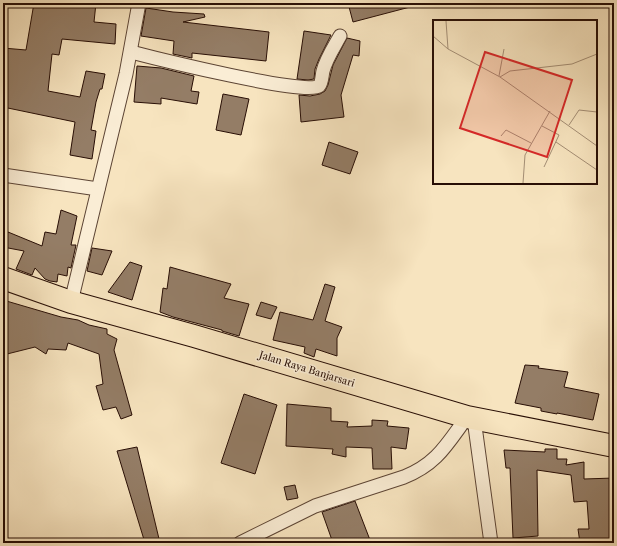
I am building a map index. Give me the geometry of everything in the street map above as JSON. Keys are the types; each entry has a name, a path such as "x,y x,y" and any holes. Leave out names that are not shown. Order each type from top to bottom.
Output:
{"highway":[{"name":"Jalan Raya Banjarsari","path":"3,278 71,302 194,336 471,418 614,446"}],"street":[{"path":"71,302 126,74 139,3"},
{"path":"131,52 200,69 308,88 319,86 323,70 340,36"},
{"path":"3,175 98,189"},
{"path":"240,543 315,506 417,472 440,454 471,418"},
{"path":"471,418 491,543"}],"building":[{"path":"34,3 96,3 94,22 116,24 115,44 62,39 59,55 52,54 48,91 80,97 86,71 105,74 102,89 100,89 96,102 91,130 96,131 92,159 70,155 75,122 3,107 3,48 26,50"},
{"path":"348,3 409,3 410,7 353,22"},
{"path":"146,8 173,12 204,14 205,17 183,22 269,32 266,61 192,53 192,58 173,54 174,41 141,36"},
{"path":"304,31 331,35 315,69 314,79 308,80 297,79"},
{"path":"347,38 360,41 359,56 353,55 341,95 344,117 301,122 299,95 310,96 320,94 325,91 333,65"},
{"path":"137,66 161,68 194,76 191,91 199,92 197,104 161,98 161,104 134,102"},
{"path":"223,94 249,99 241,135 216,130"},
{"path":"329,142 358,152 350,174 322,165"},
{"path":"61,210 77,216 71,245 76,245 71,268 68,267 67,276 58,274 57,282 45,279 35,268 32,275 16,269 24,251 3,247 8,232 42,246 45,232 56,234"},
{"path":"92,248 112,251 102,275 87,271"},
{"path":"130,262 142,266 132,300 108,292"},
{"path":"170,267 231,284 224,298 249,304 239,336 160,312 163,288 167,289"},
{"path":"325,284 335,287 325,321 342,327 337,338 337,356 316,349 314,357 304,353 305,347 273,340 280,312 313,320"},
{"path":"3,300 107,329 107,334 117,339 114,350 132,415 121,419 116,407 103,410 96,386 103,384 99,354 68,343 66,350 48,349 46,354 35,347 3,355"},
{"path":"261,302 277,307 271,319 256,315"},
{"path":"525,365 539,366 538,368 568,372 564,387 599,394 593,420 541,411 541,408 515,403"},
{"path":"244,394 277,405 255,474 221,463"},
{"path":"287,404 331,408 331,421 348,422 347,427 372,426 372,420 388,421 387,426 409,428 406,449 391,447 392,469 373,469 372,448 346,447 346,457 332,454 333,449 286,446"},
{"path":"137,447 160,543 145,543 117,451"},
{"path":"545,449 557,449 557,459 567,459 566,465 584,462 584,479 614,478 614,543 580,543 578,529 589,529 587,501 574,502 571,475 537,470 538,536 513,538 510,468 506,468 504,450 545,452"},
{"path":"295,485 298,498 287,500 284,487"},
{"path":"355,501 370,540 363,543 333,543 322,512"}]}
